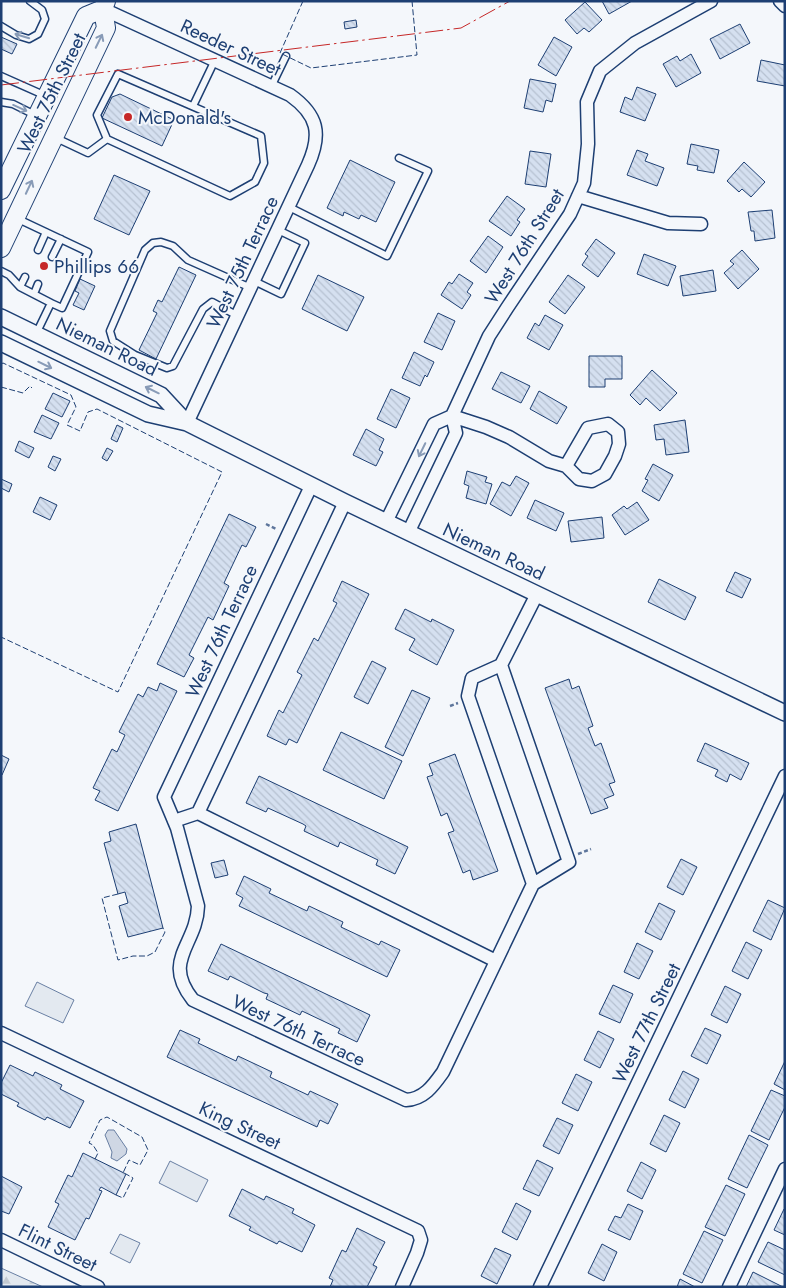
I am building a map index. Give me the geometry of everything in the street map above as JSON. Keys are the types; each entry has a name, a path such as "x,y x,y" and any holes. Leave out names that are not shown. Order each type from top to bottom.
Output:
{"main road":[{"name":"West 75th Street","path":"1,190 86,16 105,5 106,28 1,248"}],"street":[{"name":"West 76th Street","path":"408,533 456,433 452,416 489,336 570,214 584,183 588,144 587,102 600,71 634,44 711,1"},
{"path":"780,1 785,6"},
{"name":"Reeder Street","path":"105,5 216,60 272,85 303,104 311,115"},
{"name":"West 75th Terrace","path":"187,423 315,150 316,134 311,115"},
{"path":"578,196 668,223 702,224"},
{"name":"Nieman Road","path":"1,317 161,395 187,423"},
{"name":"Nieman Road","path":"1,343 148,414 187,423 311,486 785,713"},
{"path":"386,522 434,424 452,416 509,437 550,460 566,466 579,480 592,481 605,474 619,444 618,432 608,424 588,428 566,466"},
{"name":"West 76th Terrace","path":"311,486 164,796 174,821 198,906 198,916 181,957 179,968 180,978 187,992 193,1000 398,1097 406,1100 415,1099 433,1086 443,1072 533,884"},
{"path":"198,813 345,502"},
{"path":"501,665 569,862 533,884 468,696 472,678 501,665 537,594"},
{"name":"West 77th Street","path":"540,1287 785,776"},
{"path":"174,821 198,813 496,961"},
{"name":"King Street","path":"1,1032 418,1231 421,1240 404,1282"},
{"path":"729,1287 785,1169"},
{"name":"Flint Street","path":"1,1240 98,1287"}],"lane":[{"path":"1,26 29,40 38,34 45,18 42,10 30,1"},
{"path":"272,85 286,56"},
{"path":"193,106 216,60"},
{"path":"118,74 261,136 264,163 255,182 230,196 107,139 97,115 118,74"},
{"path":"1,76 47,97"},
{"path":"1,102 13,104 38,116"},
{"path":"53,136 88,153 107,139"},
{"path":"289,207 386,256 428,171 399,158"},
{"path":"1,271 9,275 20,287 62,308 88,252 15,218"},
{"path":"238,316 212,302 203,309 173,366 167,368 135,355 112,341 110,331 145,250 153,243 161,242 173,246 188,260 196,264 281,294 305,243 278,230"},
{"path":"38,250 46,232"},
{"path":"52,257 61,239"},
{"path":"20,287 25,277"},
{"path":"34,294 38,284"},
{"path":"36,334 52,303"}],"green space":[{"path":"37,982 74,1000 63,1023 25,1006"},
{"path":"170,1161 208,1180 197,1202 159,1183"},
{"path":"120,1234 140,1243 130,1263 110,1253"},
{"path":"1,1268 43,1287 1,1287"}],"shaded area":[{"path":"108,1130 114,1130 127,1149 126,1154 117,1161 111,1158 112,1152 105,1135"}],"building":[{"path":"602,1 632,1 609,14"},
{"path":"585,2 602,20 589,32 584,28 577,34 565,20"},
{"path":"356,20 357,27 345,29 344,22"},
{"path":"740,24 750,43 720,59 710,39"},
{"path":"1,37 17,44 12,54 1,49"},
{"path":"554,37 572,47 556,76 538,65"},
{"path":"691,54 701,73 676,87 663,64 677,56 680,61"},
{"path":"761,60 785,65 785,86 757,81"},
{"path":"530,79 556,84 552,102 546,100 543,112 524,108"},
{"path":"637,87 656,94 645,121 620,112 625,97 632,100"},
{"path":"120,94 174,120 162,146 102,118 112,97"},
{"path":"691,144 719,150 714,173 697,170 698,166 687,164"},
{"path":"637,150 648,154 645,161 664,168 657,186 627,175"},
{"path":"530,151 551,154 546,187 525,184"},
{"path":"350,160 395,182 376,222 361,215 359,219 344,212 343,216 327,208"},
{"path":"744,162 765,182 751,197 742,189 739,192 727,181"},
{"path":"114,175 150,191 129,235 94,219"},
{"path":"507,196 525,209 517,220 520,222 511,236 489,221"},
{"path":"772,210 775,238 755,241 754,231 751,231 748,212"},
{"path":"488,236 503,247 486,273 470,261"},
{"path":"596,239 615,253 598,277 582,265 588,256 585,254"},
{"path":"742,250 759,269 738,289 724,273 734,264 730,261"},
{"path":"644,254 676,266 668,286 637,274"},
{"path":"179,267 196,275 156,359 139,350 157,313 153,311 158,300 162,302"},
{"path":"713,270 716,291 683,296 680,276"},
{"path":"459,274 473,283 467,292 471,295 462,309 441,295 449,282 452,284"},
{"path":"318,275 364,297 347,331 302,309"},
{"path":"568,275 585,287 565,314 549,302"},
{"path":"80,279 95,286 84,310 73,305 79,293 75,291"},
{"path":"438,313 455,321 442,350 424,342"},
{"path":"545,315 563,325 549,350 527,338 535,323 539,326"},
{"path":"414,352 434,362 427,377 425,375 420,386 402,378"},
{"path":"589,356 622,356 622,379 605,379 605,387 589,387"},
{"path":"652,370 677,393 660,411 646,398 640,405 630,395"},
{"path":"501,372 530,386 521,403 492,389"},
{"path":"391,389 410,398 396,428 377,419"},
{"path":"539,391 567,407 557,424 530,409"},
{"path":"53,393 70,401 62,417 45,409"},
{"path":"42,415 59,423 51,439 34,432"},
{"path":"685,420 689,452 666,455 664,439 656,440 654,425"},
{"path":"117,425 123,428 117,442 111,439"},
{"path":"366,429 384,439 379,450 383,452 376,466 353,455"},
{"path":"19,441 34,448 29,458 15,451"},
{"path":"107,448 113,451 107,461 102,458"},
{"path":"53,456 61,459 55,471 48,467"},
{"path":"653,464 673,475 659,501 642,491 648,480 645,479"},
{"path":"467,471 487,477 485,482 492,484 486,504 466,498 469,486 464,484"},
{"path":"516,476 529,483 511,516 490,504 502,482 510,486"},
{"path":"1,479 12,484 9,492 1,488"},
{"path":"40,497 57,505 50,520 33,512"},
{"path":"535,500 564,513 556,531 527,518"},
{"path":"637,502 649,520 625,535 612,515 624,506 627,509"},
{"path":"229,514 256,527 246,547 242,545 224,583 229,586 213,620 208,617 189,655 194,658 184,677 157,664"},
{"path":"602,517 604,538 571,542 568,521"},
{"path":"735,572 751,579 742,598 726,591"},
{"path":"659,579 696,597 685,620 648,602"},
{"path":"342,581 369,594 297,743 289,739 286,745 267,736 279,710 283,713 302,675 297,672 314,638 318,641 337,603 333,601"},
{"path":"405,609 431,622 432,619 454,630 437,665 409,650 415,639 395,629"},
{"path":"372,661 386,668 368,704 354,697"},
{"path":"569,679 572,689 579,686 593,726 588,728 595,746 601,743 615,782 609,784 614,795 604,799 608,808 591,814 545,688"},
{"path":"160,683 177,691 118,811 95,800 100,791 93,788 112,749 117,752 125,735 119,732 138,694 143,697 148,687 157,691"},
{"path":"412,690 430,698 403,756 385,747"},
{"path":"341,732 402,761 384,799 323,770"},
{"path":"705,743 749,763 741,780 730,774 727,782 715,776 718,770 697,761"},
{"path":"455,754 498,871 473,880 470,870 463,873 448,833 454,831 447,813 441,816 427,777 433,775 429,764"},
{"path":"1,755 9,759 2,775 1,774"},
{"path":"259,776 408,847 395,874 376,865 378,860 340,842 338,847 304,831 306,826 303,824 268,808 266,812 246,803"},
{"path":"136,824 163,928 128,937 119,906 128,903 125,892 118,894 104,843 111,841 109,832"},
{"path":"681,859 697,867 683,895 667,887"},
{"path":"224,860 228,875 215,878 211,863"},
{"path":"244,876 271,889 269,893 307,911 309,906 343,922 341,927 379,945 381,941 400,950 387,977 239,906 243,898 236,894"},
{"path":"768,900 785,908 771,940 753,931"},
{"path":"659,903 675,911 661,940 645,932"},
{"path":"746,942 762,950 748,979 732,971"},
{"path":"637,943 653,951 639,979 624,972"},
{"path":"221,944 370,1015 357,1042 338,1033 340,1029 302,1011 300,1015 266,999 268,994 230,976 228,980 208,971"},
{"path":"613,985 633,994 620,1023 599,1014"},
{"path":"725,986 741,994 727,1023 711,1015"},
{"path":"705,1028 721,1035 707,1064 691,1056"},
{"path":"180,1030 200,1039 198,1043 236,1061 238,1056 272,1072 270,1077 308,1095 310,1091 338,1104 328,1124 320,1120 317,1127 167,1057"},
{"path":"598,1031 614,1039 600,1068 584,1060"},
{"path":"785,1061 785,1090 774,1084"},
{"path":"10,1065 33,1076 35,1072 62,1085 60,1089 84,1101 70,1128 47,1117 45,1120 17,1106 19,1103 1,1094 1,1083"},
{"path":"683,1071 699,1079 685,1108 669,1100"},
{"path":"576,1074 592,1082 578,1111 562,1103"},
{"path":"771,1090 785,1096 785,1107 769,1140 751,1131"},
{"path":"664,1115 680,1123 666,1152 650,1144"},
{"path":"557,1118 573,1125 559,1154 543,1146"},
{"path":"749,1135 768,1145 747,1188 728,1179"},
{"path":"83,1153 126,1174 116,1195 101,1187 99,1190 102,1191 89,1219 86,1218 75,1240 48,1227 59,1204 55,1202 68,1175 72,1177"},
{"path":"537,1160 553,1168 539,1196 523,1189"},
{"path":"641,1162 656,1170 642,1199 627,1191"},
{"path":"1,1176 22,1187 9,1214 1,1211"},
{"path":"726,1185 745,1194 725,1236 705,1227"},
{"path":"242,1189 264,1200 266,1196 294,1209 292,1213 315,1225 302,1252 279,1241 277,1244 249,1230 251,1227 229,1216"},
{"path":"516,1203 531,1211 517,1240 502,1232"},
{"path":"628,1204 643,1211 630,1240 608,1230 615,1216 621,1218"},
{"path":"785,1209 785,1235 774,1230"},
{"path":"357,1228 385,1242 373,1265 377,1267 367,1287 330,1287 333,1280 329,1278 342,1250 346,1252"},
{"path":"704,1231 723,1240 702,1283 683,1274"},
{"path":"768,1242 785,1250 785,1275 758,1262"},
{"path":"602,1244 617,1252 604,1281 588,1273"},
{"path":"495,1248 511,1255 497,1284 481,1276"},
{"path":"753,1272 783,1287 746,1287"},
{"path":"680,1279 695,1287 677,1287"}],"fence":[{"path":"303,1 280,53 311,68 417,55 412,1"},
{"path":"1,364 3,363 71,395 76,407 67,425 80,431 88,412 97,409 222,472 118,692 1,637"},
{"path":"1,387 23,393 30,386 32,388"},
{"path":"118,894 102,898 118,960 133,956 147,956 155,952 165,932 163,928"},
{"path":"95,1159 98,1153 93,1145 89,1143 100,1120 107,1117 142,1137 148,1150 140,1165 129,1160 123,1173"},
{"path":"116,1195 123,1198 133,1178 126,1174"}],"power":[{"path":"1,85 461,28 510,1"}],"place":[{"name":"McDonald's","path":"128,117"},
{"name":"Phillips 66","path":"44,266"}]}
